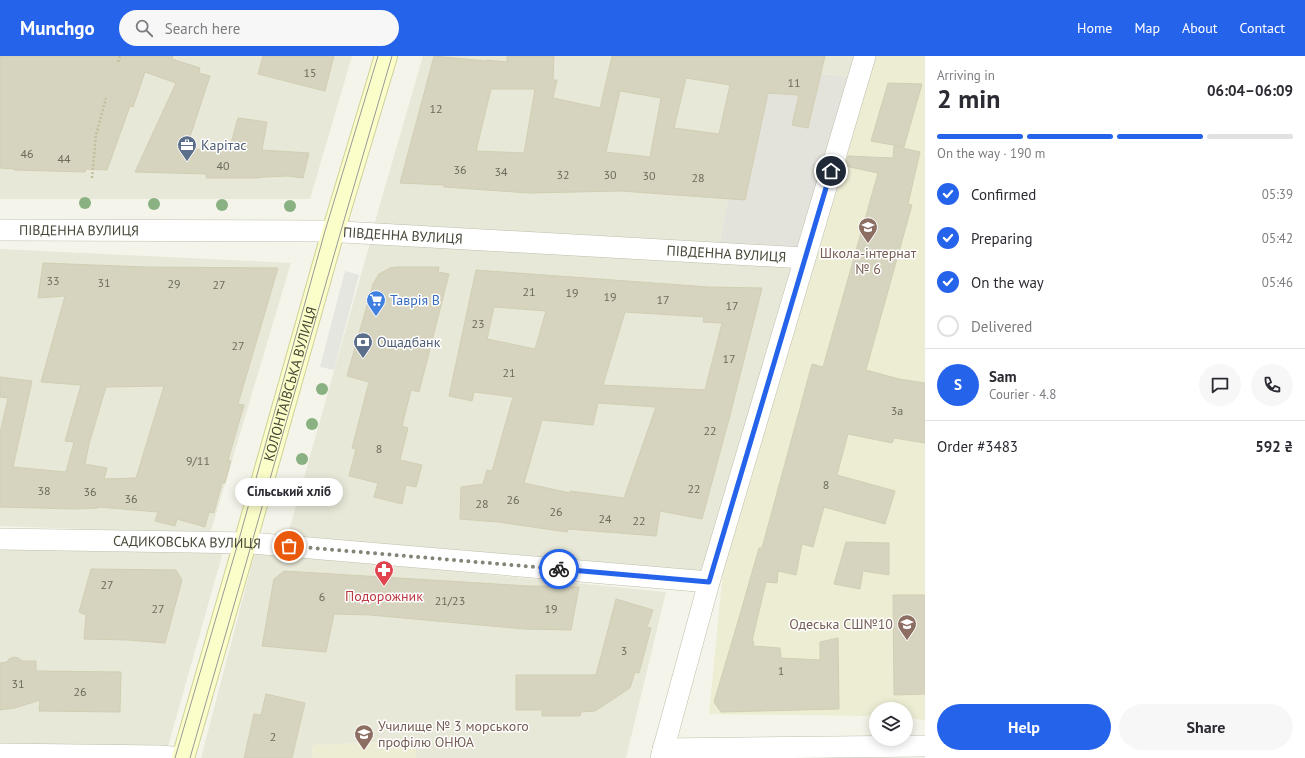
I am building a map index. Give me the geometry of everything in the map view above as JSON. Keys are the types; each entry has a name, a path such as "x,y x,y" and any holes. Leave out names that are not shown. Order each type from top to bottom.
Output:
{"main road":[{"name":"КОЛОНТАЇВСЬКА ВУЛИЦЯ","path":"183,758 333,232 386,56"}],"street":[{"path":"865,56 709,582 662,754 925,746"},
{"name":"ПІВДЕННА ВУЛИЦЯ","path":"0,230 333,232 805,258"},
{"name":"САДИКОВСЬКА ВУЛИЦЯ","path":"0,539 245,543 709,582"},
{"path":"0,754 160,756 183,758"}],"path":[{"path":"118,62 120,56"},
{"path":"92,178 96,135 106,98"}],"shaded area":[{"path":"0,56 352,56 310,199 0,199"},
{"path":"423,56 863,56 857,78 821,74 735,153 718,252 374,225"},
{"path":"868,56 925,56 925,720 913,719 913,702 869,702 869,716 709,714 727,529"},
{"path":"751,70 821,74 857,78 804,255 718,252"},
{"path":"370,243 804,259 708,580 287,538"},
{"path":"0,249 291,263 210,534 0,526"},
{"path":"345,271 359,275 334,370 320,367"},
{"path":"0,546 223,552 168,746 0,749"},
{"path":"255,552 666,592 626,758 416,758 416,741 313,745 312,758 201,758"},
{"name":"Училище № 3 морського профілю ОНЮА","path":"416,741 416,758 312,758 313,745"}],"building":[{"path":"0,56 173,56 172,59 200,68 199,73 210,76 186,149 229,150 238,118 267,122 262,150 309,153 303,178 288,176 256,178 206,178 207,174 135,172 176,83 145,72 133,107 130,106 107,170 86,169 85,172 14,170 0,168"},
{"path":"263,56 334,56 325,91 258,74"},
{"path":"434,56 507,62 507,56 554,56 553,80 557,80 553,98 600,108 612,56 825,56 808,128 792,125 799,95 768,93 745,200 621,191 529,193 444,187 444,185 400,183","holes":["686,78 730,85 719,134 674,128","491,89 535,89 524,153 476,151","620,91 661,98 650,157 606,152"]},
{"path":"888,83 922,84 904,147 871,141"},
{"path":"894,146 920,152 908,204 912,205 866,370 899,379 925,383 925,443 894,438 892,443 848,434 837,475 895,491 885,524 824,507 813,547 802,544 796,575 778,571 777,583 766,582 752,641 754,642 753,646 780,648 781,658 820,660 820,642 838,638 839,709 721,712 714,702 759,548 762,548 812,364 823,367 878,173 845,166 848,156 893,158"},
{"path":"43,263 145,267 278,268 238,404 244,405 228,460 231,461 225,483 222,483 214,513 209,512 205,527 177,519 175,526 155,521 158,512 98,507 75,509 0,507 0,433 8,398 0,397 0,377 32,381 13,467 66,472 74,442 65,441 81,385 41,382 65,296 38,298","holes":["164,386 136,478 104,479 107,468 85,464 89,444 106,387"]},
{"path":"439,267 438,272 449,274 419,392 411,390 402,426 408,428 400,460 422,465 416,487 406,485 402,504 374,497 378,483 349,476 356,449 352,448 369,382 347,376 373,284 379,274 390,268"},
{"path":"476,270 709,287 762,288 702,519 660,511 656,536 568,529 567,532 498,522 460,519 461,487 483,484 487,470 492,471 513,397 474,392 472,401 449,396","holes":["494,307 546,311 535,349 487,339","625,312 704,317 703,322 722,323 705,390 603,385","598,403 656,407 624,498 570,491 570,493 524,483 542,420 593,425"]},
{"path":"846,542 889,543 889,575 863,571 860,589 834,584"},
{"path":"91,569 176,570 182,580 165,643 84,639 86,615 79,612"},
{"path":"284,571 529,586 579,587 571,630 524,629 370,615 334,614 326,652 262,646 274,579"},
{"path":"893,595 925,595 925,694 894,695"},
{"path":"616,599 653,610 647,627 651,628 639,673 635,672 630,688 595,711 581,712 580,716 542,716 542,710 516,710 516,675 596,675"},
{"path":"14,657 22,661 36,661 36,671 121,672 120,712 39,711 40,700 15,708 0,710 0,663 7,662 9,659"},
{"path":"266,694 305,703 292,758 244,758 254,714 261,715"}],"tram line":[{"path":"175,758 238,543 325,231 378,56"},
{"path":"190,758 392,56"}],"way so far":[{"path":"289,546 559,569"}],"place":[{"name":"Карітас","path":"187,162"},
{"name":"Школа-інтернат № 6","path":"868,244"},
{"name":"Таврія В","path":"376,317"},
{"name":"Ощадбанк","path":"363,359"},
{"name":"Сільський хліб","path":"289,546"},
{"name":"Подорожник","path":"384,587"},
{"name":"Одеська СШ№10","path":"907,641"},
{"name":"Училище № 3 морського профілю ОНЮА","path":"364,751"}],"route":[{"path":"559,569 709,582 831,171"}]}
